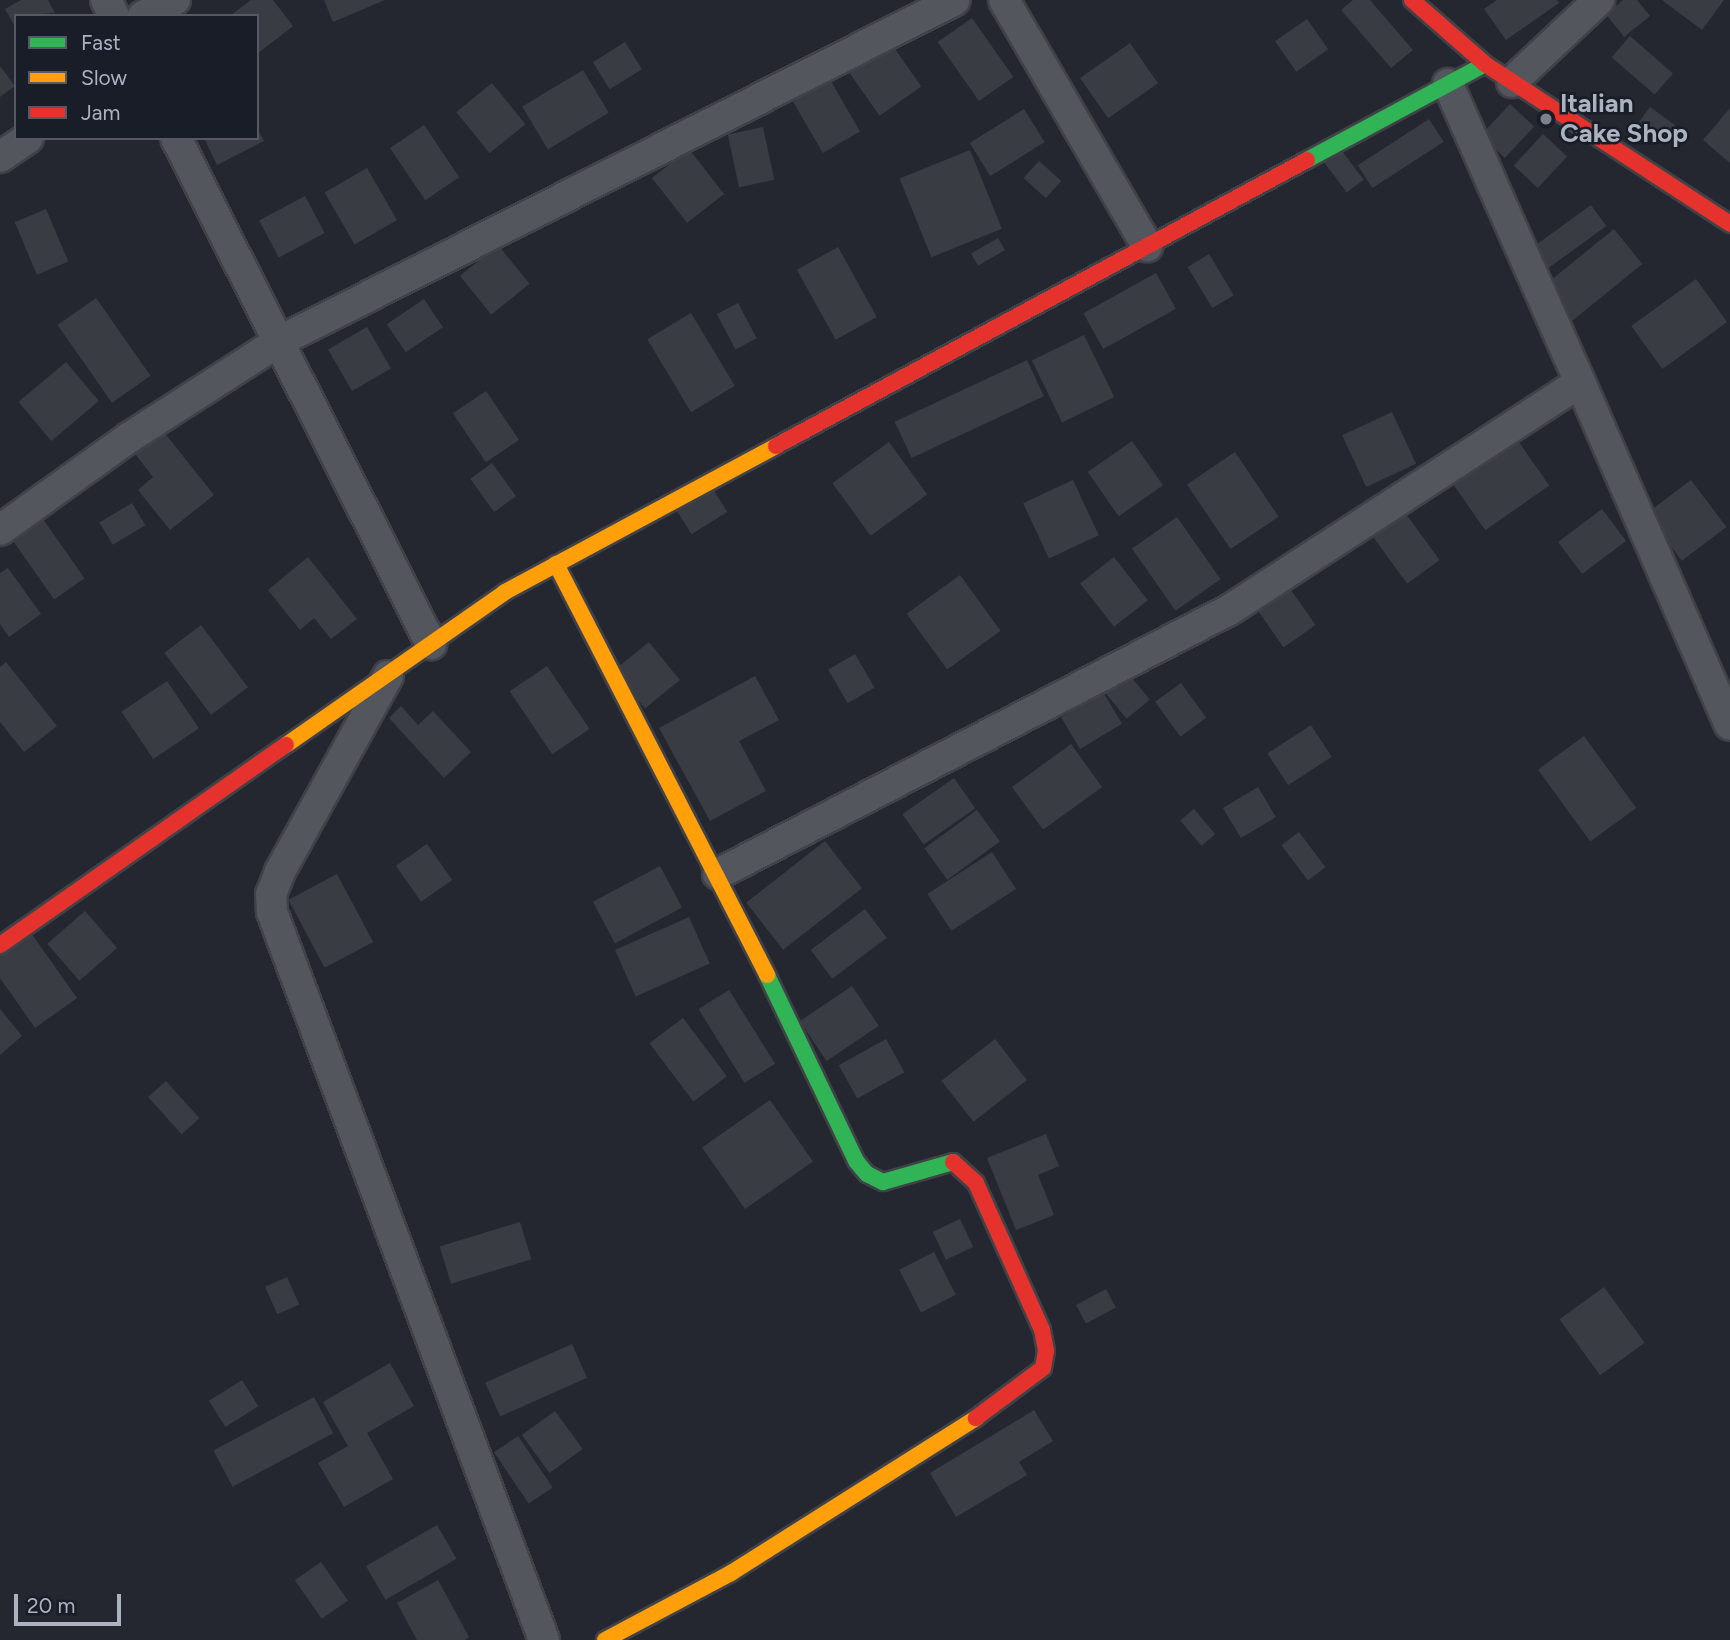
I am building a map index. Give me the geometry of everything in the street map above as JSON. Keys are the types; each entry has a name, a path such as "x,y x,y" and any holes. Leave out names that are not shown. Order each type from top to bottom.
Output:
{"street":[{"path":"147,14 176,0"},
{"path":"0,530 130,437 278,342 955,0"},
{"path":"1004,0 1147,246"},
{"path":"1412,0 1485,64 1730,223"},
{"path":"1512,82 1599,0"},
{"path":"0,945 505,592 1485,64"},
{"path":"1448,84 1730,725"},
{"path":"0,157 25,140"},
{"path":"177,140 431,644"},
{"path":"718,874 1231,610 1580,382"},
{"path":"556,564 718,874 856,1161 883,1182 946,1161 958,1163 976,1183 1042,1331 1046,1351 1043,1368 1010,1397 731,1573 605,1640"},
{"path":"390,672 280,872 271,894 272,912 544,1640"}],"building":[{"path":"21,0 48,0 55,13 14,14 14,25 5,9"},
{"path":"251,0 273,0 293,26 259,52 259,14 233,14"},
{"path":"324,0 385,0 333,22"},
{"path":"1353,0 1370,0 1413,50 1391,68 1341,10"},
{"path":"1497,0 1557,0 1559,3 1506,40 1484,9"},
{"path":"1623,0 1637,0 1650,16 1624,37 1606,14"},
{"path":"1662,0 1724,0 1702,30"},
{"path":"972,18 1013,77 979,101 938,42"},
{"path":"1307,19 1328,49 1296,72 1275,41"},
{"path":"1630,36 1673,73 1655,95 1612,57"},
{"path":"888,39 921,87 879,116 846,68"},
{"path":"625,42 642,69 610,89 593,62"},
{"path":"1130,43 1158,83 1108,118 1080,78"},
{"path":"0,66 14,87 0,97"},
{"path":"583,70 609,113 548,149 522,107"},
{"path":"828,76 860,131 823,153 791,98"},
{"path":"492,83 525,124 490,153 456,112"},
{"path":"1510,104 1534,127 1505,158 1481,135"},
{"path":"1650,107 1676,126 1664,143 1638,124"},
{"path":"1730,108 1730,163 1703,140"},
{"path":"1024,109 1045,142 990,176 970,143"},
{"path":"1429,119 1444,142 1372,188 1358,165"},
{"path":"424,125 459,177 425,200 390,148"},
{"path":"763,127 774,180 739,187 728,134"},
{"path":"259,132 264,141 217,165 205,140 259,140"},
{"path":"1543,134 1567,157 1538,188 1514,165"},
{"path":"1339,147 1364,180 1347,192 1322,160"},
{"path":"689,149 724,194 687,223 652,178"},
{"path":"970,150 1002,229 931,257 900,178"},
{"path":"1039,161 1061,181 1046,198 1024,178"},
{"path":"367,168 397,220 355,244 325,192"},
{"path":"305,196 325,233 279,257 259,220"},
{"path":"1591,205 1606,226 1546,270 1530,249"},
{"path":"46,209 68,261 37,275 15,222"},
{"path":"1614,229 1642,264 1568,324 1540,289"},
{"path":"998,238 1005,250 978,266 971,254"},
{"path":"498,245 529,284 491,315 460,276"},
{"path":"838,247 877,317 836,340 797,270"},
{"path":"1209,254 1234,295 1212,308 1188,267"},
{"path":"1156,273 1176,309 1103,349 1083,313"},
{"path":"1696,279 1727,322 1662,369 1631,326"},
{"path":"96,298 150,376 112,403 57,325"},
{"path":"424,299 443,327 406,352 387,324"},
{"path":"738,303 757,338 736,350 717,314"},
{"path":"691,313 735,386 691,412 647,339"},
{"path":"367,327 391,369 352,391 328,350"},
{"path":"1084,335 1114,397 1062,422 1032,360"},
{"path":"1027,360 1044,396 912,458 895,422"},
{"path":"66,362 99,401 51,441 19,402"},
{"path":"486,391 519,440 486,462 453,413"},
{"path":"1392,412 1416,464 1366,487 1342,435"},
{"path":"163,431 214,495 170,530 138,490 153,477 135,454"},
{"path":"1516,438 1549,486 1485,530 1452,483"},
{"path":"1132,441 1163,485 1119,516 1088,472"},
{"path":"889,442 927,495 871,536 832,483"},
{"path":"1235,452 1279,517 1231,549 1187,484"},
{"path":"492,463 516,496 494,512 470,479"},
{"path":"706,478 727,512 692,534 670,500"},
{"path":"1073,480 1099,535 1049,559 1023,503"},
{"path":"1691,480 1727,527 1682,561 1646,514"},
{"path":"132,503 145,525 113,545 99,523"},
{"path":"1602,509 1626,541 1582,574 1558,542"},
{"path":"38,512 84,578 54,600 8,533"},
{"path":"1406,514 1440,560 1407,584 1374,538"},
{"path":"1177,517 1221,579 1176,611 1132,549"},
{"path":"308,557 357,619 331,639 314,618 300,630 268,590"},
{"path":"1114,557 1148,600 1114,627 1080,583"},
{"path":"8,568 41,614 9,637 0,624 0,573"},
{"path":"960,575 1001,631 947,670 907,614"},
{"path":"1284,580 1316,625 1284,647 1252,602"},
{"path":"201,625 248,687 211,715 164,653"},
{"path":"649,642 680,680 645,708 614,670"},
{"path":"855,654 874,688 848,703 828,670"},
{"path":"6,662 57,726 24,752 0,722 0,667"},
{"path":"547,666 589,729 552,754 510,691"},
{"path":"1124,668 1150,700 1126,719 1101,687"},
{"path":"755,676 779,720 739,741 766,791 710,821 659,728"},
{"path":"167,681 199,728 153,759 121,712"},
{"path":"1181,683 1206,718 1180,737 1155,702"},
{"path":"1103,692 1122,724 1080,749 1061,717"},
{"path":"401,706 418,725 433,711 471,752 444,778 389,718"},
{"path":"1311,725 1332,757 1288,785 1267,753"},
{"path":"1584,736 1636,808 1590,842 1538,770"},
{"path":"1071,744 1102,787 1043,830 1012,787"},
{"path":"954,778 975,808 924,844 902,814"},
{"path":"1258,787 1276,817 1241,838 1223,808"},
{"path":"1194,809 1215,834 1201,846 1180,821"},
{"path":"977,810 1000,842 947,880 924,848"},
{"path":"1299,832 1325,867 1308,880 1281,845"},
{"path":"825,841 862,888 783,950 746,903"},
{"path":"427,844 452,880 421,902 396,866"},
{"path":"992,852 1016,889 951,931 927,894"},
{"path":"660,866 682,907 615,943 593,902"},
{"path":"337,874 373,942 325,968 288,900"},
{"path":"865,909 887,938 832,979 811,950"},
{"path":"85,911 117,948 79,981 47,944"},
{"path":"689,917 710,964 636,997 615,950"},
{"path":"31,933 77,998 35,1028 0,978 0,955"},
{"path":"852,986 879,1026 827,1061 800,1021"},
{"path":"729,990 775,1064 745,1083 698,1009"},
{"path":"0,1009 22,1036 0,1055"},
{"path":"683,1018 727,1076 693,1102 649,1043"},
{"path":"886,1039 904,1072 857,1098 839,1065"},
{"path":"995,1039 1027,1080 973,1122 941,1081"},
{"path":"166,1081 199,1118 182,1134 148,1097"},
{"path":"770,1100 813,1161 745,1209 702,1148"},
{"path":"1046,1134 1059,1166 1038,1175 1054,1215 1016,1230 987,1158"},
{"path":"960,1219 973,1247 946,1260 933,1232"},
{"path":"520,1222 531,1259 451,1284 440,1247"},
{"path":"934,1252 956,1295 921,1312 899,1270"},
{"path":"287,1277 299,1304 277,1314 265,1287"},
{"path":"1604,1287 1645,1343 1600,1375 1560,1319"},
{"path":"1106,1289 1116,1308 1086,1324 1076,1305"},
{"path":"572,1344 587,1378 500,1416 485,1383"},
{"path":"390,1363 414,1406 367,1433 393,1479 344,1507 318,1463 348,1446 323,1402"},
{"path":"242,1380 258,1406 225,1427 209,1401"},
{"path":"314,1397 333,1433 233,1487 213,1451"},
{"path":"1034,1410 1053,1441 1019,1462 1027,1475 956,1517 930,1473"},
{"path":"555,1411 583,1449 549,1473 522,1435"},
{"path":"518,1436 553,1487 529,1504 494,1452"},
{"path":"437,1525 456,1559 385,1600 366,1566"},
{"path":"321,1562 348,1601 322,1619 295,1580"},
{"path":"438,1580 469,1637 465,1640 417,1640 397,1603"}],"traffic: fast":[{"path":"1307,160 1485,64"},
{"path":"767,975 856,1161 867,1174 883,1182 953,1162"}],"traffic: slow":[{"path":"286,745 505,592 776,446"},
{"path":"556,564 767,975"},
{"path":"605,1640 731,1573 976,1418"}],"traffic: jam":[{"path":"1412,0 1485,64 1730,224"},
{"path":"776,446 1307,160"},
{"path":"0,945 286,745"},
{"path":"953,1162 976,1183 1042,1330 1046,1351 1043,1368 976,1418"}],"place":[{"name":"Italian Cake Shop","path":"1546,119"}]}
